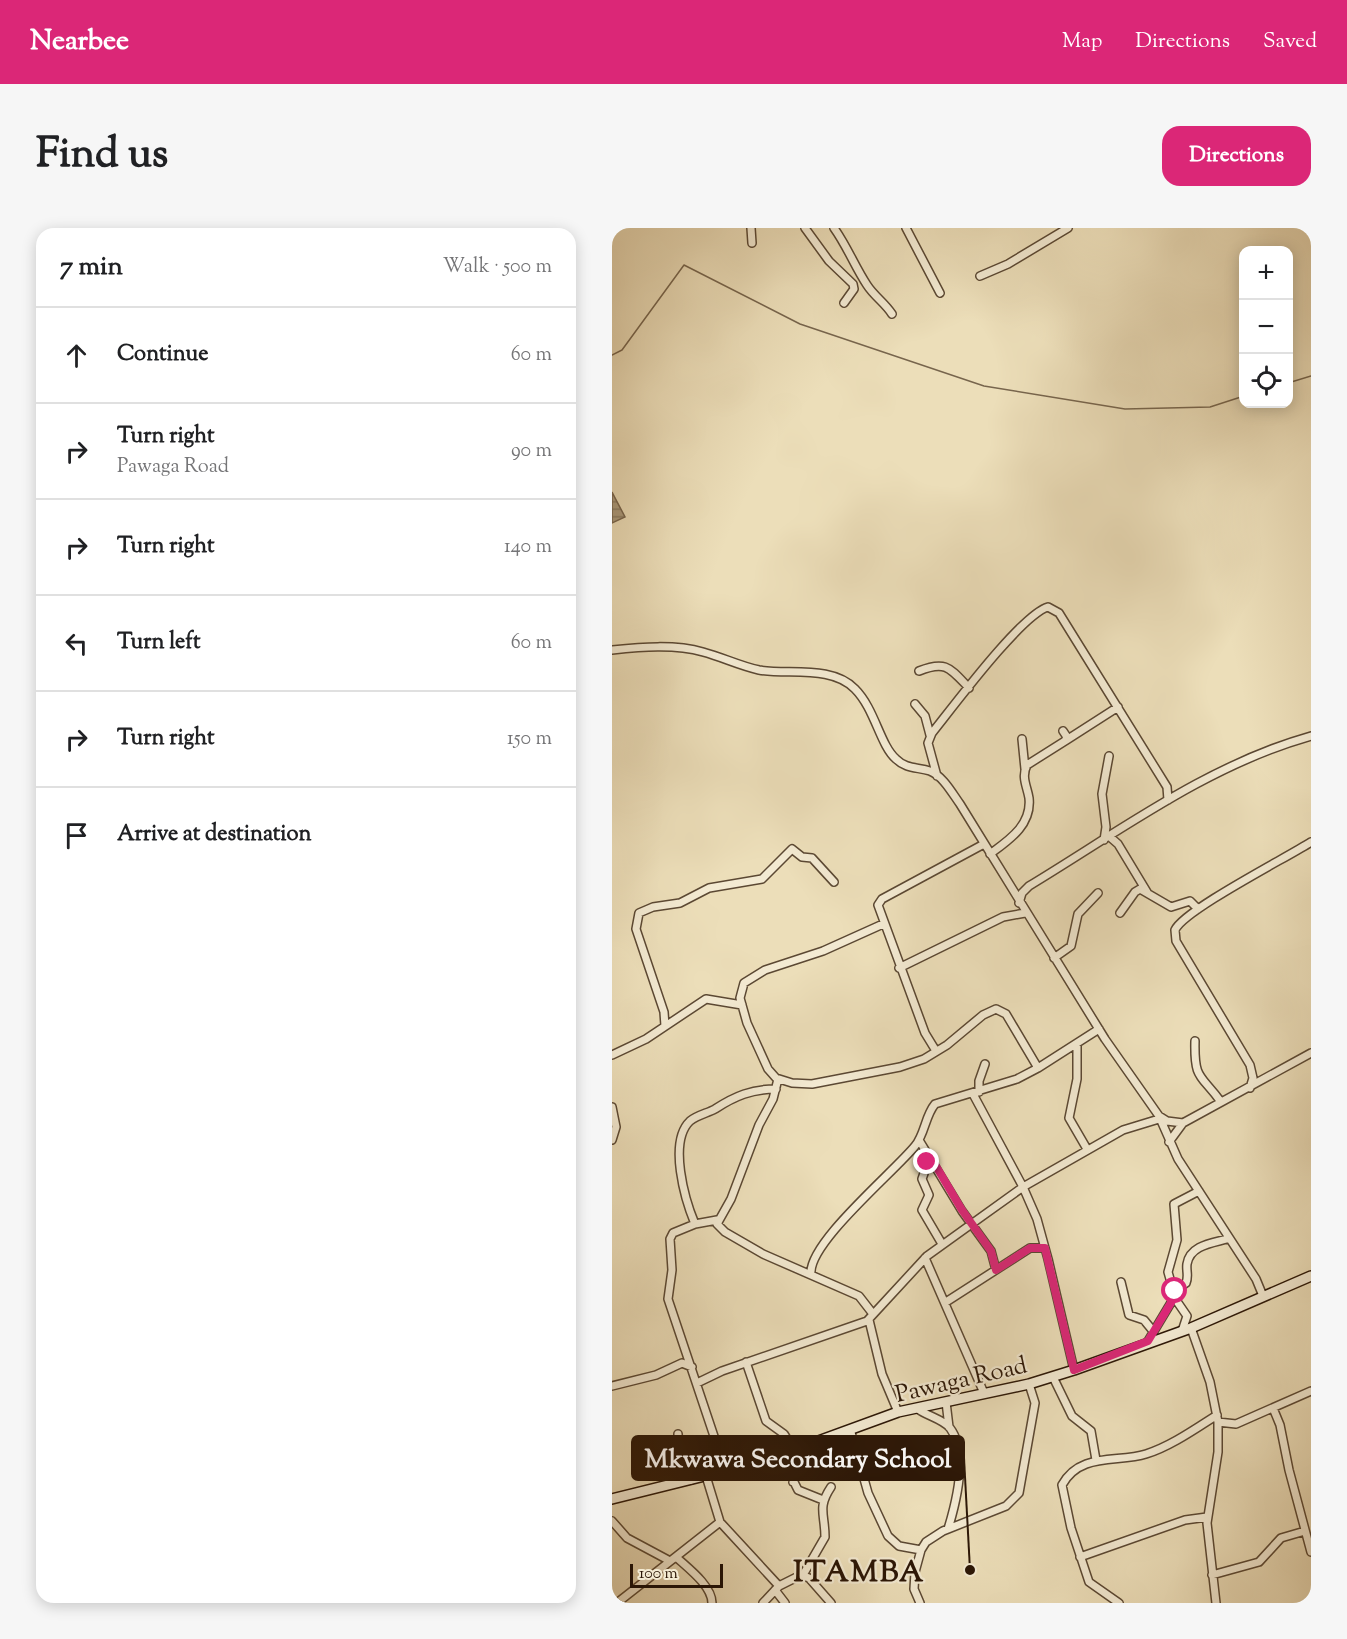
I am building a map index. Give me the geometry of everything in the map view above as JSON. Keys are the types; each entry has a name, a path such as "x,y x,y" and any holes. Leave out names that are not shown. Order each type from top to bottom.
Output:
{"main road":[{"name":"Pawaga Road","path":"612,1499 726,1472 781,1455 898,1412 1053,1377 1186,1329 1311,1276"}],"street":[{"path":"752,228 752,243"},
{"path":"805,228 829,261 853,284 853,292 844,303"},
{"path":"834,228 847,247 866,284 892,314"},
{"path":"906,228 940,293"},
{"path":"980,276 1008,264 1068,228"},
{"path":"937,776 928,743 930,735 1032,617 1048,608 1059,613 1118,707 1167,787 1168,800"},
{"path":"612,650 656,648 694,650 758,670 829,675 842,679 856,690 869,707 894,758 913,769 932,772 946,784 1099,1029 1159,1117 1169,1142 1227,1239 1249,1269 1263,1296"},
{"path":"918,671 936,664 943,665 969,688"},
{"path":"915,704 925,716 930,735"},
{"path":"1025,769 1031,761 1118,707"},
{"path":"1064,731 1067,737 1065,741"},
{"path":"1019,903 1029,886 1168,800 1237,763 1311,736"},
{"path":"990,854 1020,830 1025,820 1029,797 1024,783 1022,739"},
{"path":"1107,838 1102,794 1109,756"},
{"path":"1107,838 1118,844 1147,892"},
{"path":"1250,1088 1253,1078 1250,1065 1176,941 1178,924 1198,909 1311,842"},
{"path":"936,1051 925,1033 899,968 878,909 880,900 984,844"},
{"path":"665,1026 664,1012 636,929 639,913 653,907 681,903 709,888 762,879 792,849 802,857 812,858 834,882"},
{"path":"1120,913 1137,890 1147,892 1171,907 1190,901 1198,909"},
{"path":"1054,958 1071,946 1078,914 1098,893"},
{"path":"899,968 1003,916 1025,913"},
{"path":"883,924 824,951 752,977 744,983 741,991 742,1005 768,1069 778,1079 802,1084 839,1081 900,1067 947,1045 983,1015 996,1009 1006,1014 1038,1068"},
{"path":"612,1055 646,1040 706,999 742,1005"},
{"path":"811,1274 812,1260 825,1241 919,1140 935,1104 976,1093 1038,1068 1099,1029"},
{"path":"1195,1041 1196,1069 1200,1080 1221,1102"},
{"path":"1077,1043 1076,1087 1069,1118 1087,1149"},
{"path":"1169,1142 1183,1123 1311,1053"},
{"path":"985,1064 976,1093 1023,1187 1045,1248 1074,1370"},
{"path":"726,1472 668,1299 672,1270 670,1239 677,1229 717,1220 731,1198 776,1089 778,1079"},
{"path":"695,1224 683,1191 680,1166 680,1146 685,1128 691,1120 728,1099 761,1089 776,1089"},
{"path":"612,1107 616,1127 612,1140"},
{"path":"697,1383 746,1362 871,1317 925,1258 1023,1187 1133,1125 1159,1117 1183,1123"},
{"path":"919,1140 971,1224 991,1251 996,1270"},
{"path":"930,1156 922,1179 929,1198 922,1210 942,1244"},
{"path":"1199,1191 1174,1204 1177,1240 1168,1272 1175,1294 1187,1316 1186,1329 1210,1382 1217,1419 1218,1452 1207,1517 1216,1603"},
{"path":"717,1220 719,1227 725,1232 769,1257 858,1296 871,1317 882,1374 898,1412"},
{"path":"1148,1341 1175,1294 1186,1283 1187,1264 1193,1253 1210,1243 1227,1239"},
{"path":"946,1302 1030,1248 1045,1248"},
{"path":"925,1258 984,1393"},
{"path":"1120,1282 1130,1316 1144,1320 1153,1331"},
{"path":"746,1362 766,1421 784,1434 795,1449 798,1470 793,1482"},
{"path":"612,1386 656,1375 682,1364 692,1367"},
{"path":"1053,1377 1072,1416 1091,1431 1096,1460"},
{"path":"909,1603 918,1600 915,1572 921,1551 933,1537 1006,1506 1017,1497 1035,1403 1029,1384"},
{"path":"1119,1603 1089,1582 1080,1557 1062,1485 1074,1471 1096,1460 1146,1454 1217,1419 1236,1424 1311,1391"},
{"path":"946,1402 949,1427 960,1469 948,1529"},
{"path":"1273,1408 1280,1425 1311,1552"},
{"path":"918,1409 949,1427"},
{"path":"850,1429 868,1493 888,1536 899,1546 921,1551"},
{"path":"678,1434 680,1460 692,1480"},
{"path":"781,1455 798,1490 824,1500"},
{"path":"706,1476 720,1522 732,1539 777,1588 785,1603"},
{"path":"764,1603 777,1588 803,1575 825,1537 821,1514 824,1500 831,1487"},
{"path":"1080,1557 1185,1520 1207,1517"},
{"path":"612,1521 627,1538 673,1559 698,1578 712,1599 712,1603"},
{"path":"617,1603 720,1522"},
{"path":"1212,1575 1259,1562 1281,1538 1307,1530"},
{"path":"803,1575 831,1603"}],"shaded area":[{"path":"612,492 625,517 612,523"}],"waterway":[{"path":"612,355 622,350 684,265 800,324 984,386 1125,409 1210,407 1239,398"},
{"path":"1293,381 1311,376"}],"place":[{"name":"Mkwawa Secondary School","path":"970,1570"}],"district":[{"name":"ITAMBA","path":"859,1571"}],"route":[{"path":"927,1162 930,1156 955,1196 959,1207 991,1251 996,1270 1030,1248 1045,1248 1070,1345 1074,1370 1148,1341 1175,1296 1175,1291"}]}
